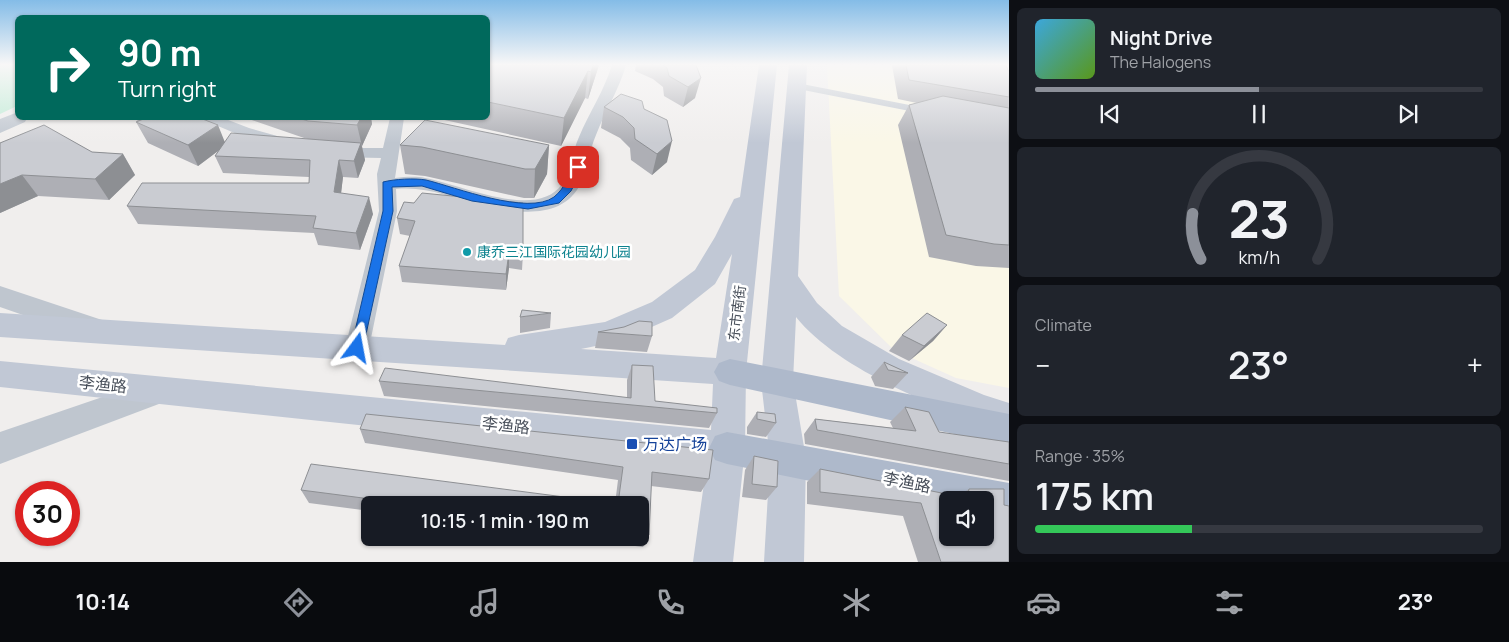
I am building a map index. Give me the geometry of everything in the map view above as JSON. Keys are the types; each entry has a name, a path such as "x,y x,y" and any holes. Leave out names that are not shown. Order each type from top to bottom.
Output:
{"main road":[{"name":"东市南街","path":"713,562 727,448 730,372 765,91"},
{"path":"784,562 788,459 776,381 797,91"},
{"path":"452,354 609,333 662,310 705,277 728,238 755,173"},
{"path":"784,277 807,311 831,334 888,368 978,408 1009,418"},
{"path":"0,325 730,372 1009,430"},
{"name":"李渔路","path":"0,374 727,448 1009,502"}],"street":[{"path":"387,184 423,183 472,198 528,206 555,201 568,189 578,167 588,135 611,91"},
{"path":"856,91 943,114"},
{"path":"0,127 15,120"},
{"path":"216,120 243,130 304,147"},
{"path":"357,348 388,211 389,153 397,120"},
{"path":"323,150 389,153"},
{"path":"0,296 105,332"},
{"path":"0,448 161,390"}],"shaded area":[{"path":"828,91 1009,91 1009,388 956,378 894,350 839,296"}],"green space":[{"path":"0,91 15,91 15,107 0,114"}],"building":[{"path":"490,91 578,91 564,118 490,102"},
{"path":"975,91 1009,91 1009,97"},
{"path":"621,94 642,101 644,109 667,120 672,141 657,154 635,139 634,128 623,117 604,107"},
{"path":"943,96 1009,108 1009,245 946,235 909,105"},
{"path":"141,120 205,120 218,125 188,145 136,122"},
{"path":"305,120 360,120 357,125"},
{"path":"425,120 549,145 535,169 525,169 422,147 400,145"},
{"path":"44,125 92,152 123,154 95,179 22,175 0,184 0,143"},
{"path":"231,133 361,143 354,161 339,160 334,192 369,197 356,233 313,228 316,216 127,206 142,183 309,183 310,160 215,156"},
{"name":"康乔三江国际花园幼儿园","path":"422,193 523,203 523,253 509,252 506,274 399,266 415,221 397,218 404,202 414,203"},
{"path":"522,310 551,313 520,317"},
{"path":"927,313 947,325 924,346 902,335"},
{"path":"639,321 652,322 652,336 598,332 624,327"},
{"path":"884,362 908,373 888,370"},
{"path":"632,365 653,366 655,401 717,408 717,413 379,381 385,368 631,398"},
{"path":"905,407 929,412 939,432 1009,442 1009,464 817,430 815,419 916,431"},
{"path":"757,412 775,414 776,423 757,419"},
{"path":"366,414 713,450 709,479 652,472 649,535 649,496 619,496 623,467 360,429"},
{"path":"754,456 778,461 777,487 752,484"},
{"path":"311,464 557,496 361,496 361,498 301,490"},
{"path":"820,469 939,492 939,546 994,546 994,491 969,491 969,489 1004,489 1004,505 1009,506 1009,562 941,562 921,503 820,492"}],"place":[{"name":"康乔三江国际花园幼儿园","path":"467,252"},
{"name":"万达广场","path":"632,444"}],"route":[{"path":"357,348 388,211 387,184 423,183 472,198 528,206 555,201 568,189 578,167"}]}
